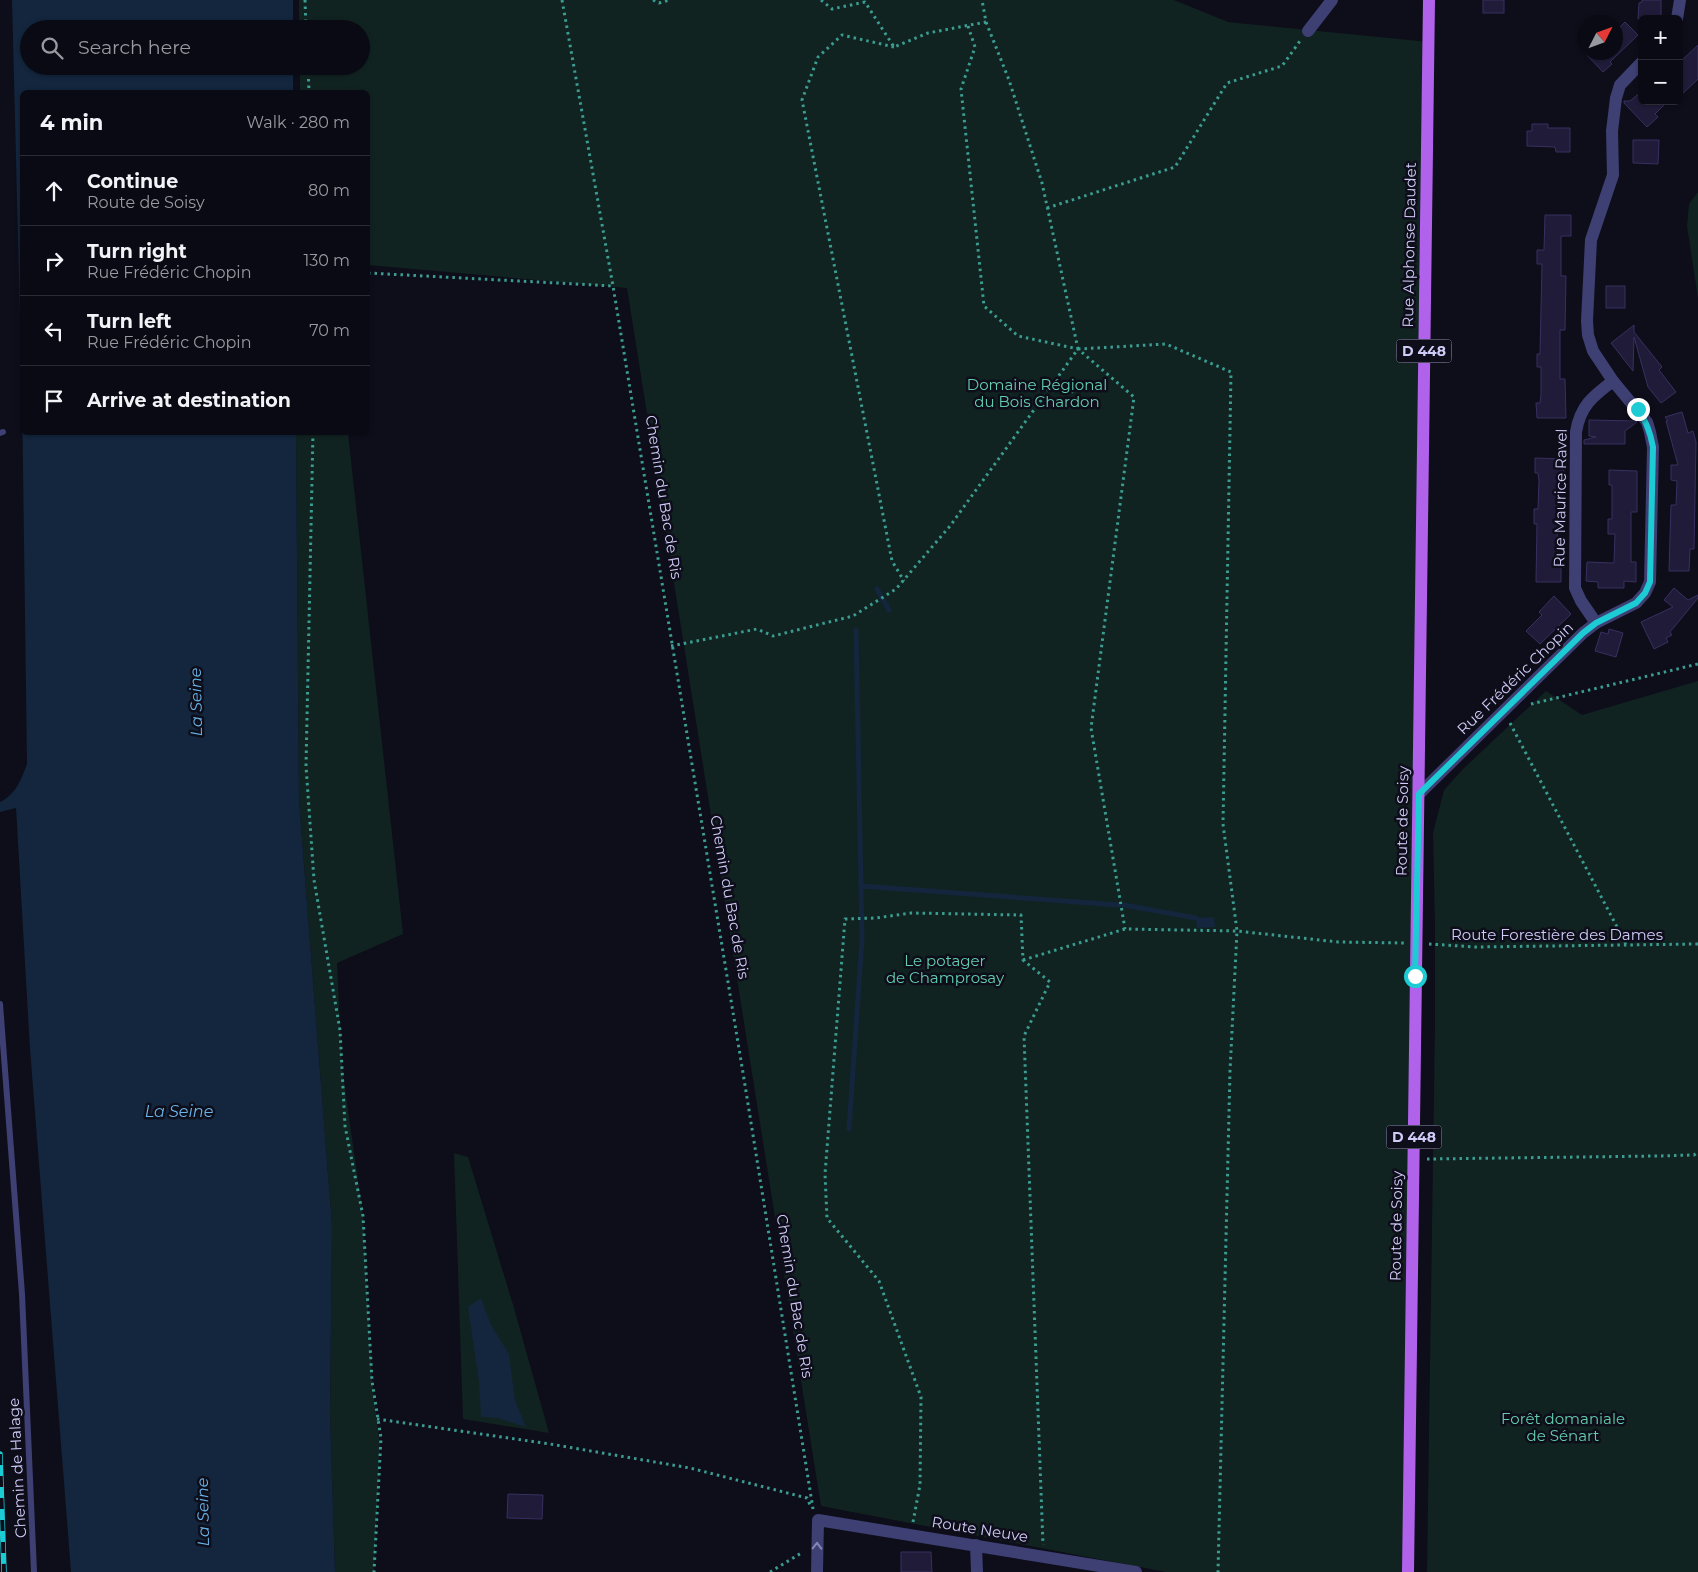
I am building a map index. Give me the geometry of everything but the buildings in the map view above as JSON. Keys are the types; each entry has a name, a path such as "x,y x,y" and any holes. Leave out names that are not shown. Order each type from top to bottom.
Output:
{"main road":[{"name":"Rue Alphonse Daudet","path":"1420,701 1429,0"},
{"name":"Route de Soisy","path":"1408,1572 1420,701"}],"street":[{"path":"1308,31 1332,0"},
{"path":"1678,15 1680,0"},
{"name":"Rue Frédéric Chopin","path":"1419,794 1506,711 1583,633 1596,623 1636,603 1645,593 1650,582 1653,447 1650,432 1647,422 1638,409 1613,381 1593,351 1588,335 1589,257 1594,228 1612,175 1612,131 1616,98 1620,85 1638,66"},
{"name":"Rue Maurice Ravel","path":"1596,623 1581,601 1575,588 1576,432 1583,408 1600,390 1613,381"},
{"path":"815,1516 817,1572"},
{"name":"Route Neuve","path":"815,1516 911,1535 1136,1572"},
{"path":"976,1545 977,1572"}],"lane":[{"name":"Chemin de Halage","path":"0,1004 22,1294 34,1572"}],"path":[{"path":"305,0 306,20"},
{"name":"Chemin du Bac de Ris","path":"562,0 613,286 815,1516"},
{"path":"653,0 659,3 669,0"},
{"path":"821,0 832,9 865,2 894,47"},
{"path":"982,0 986,22 1010,80 1042,183 1078,350 1134,397 1091,728 1125,929"},
{"path":"904,581 892,561 802,100 818,57 842,35 894,47 928,33 986,22"},
{"path":"968,26 975,47 961,89 984,306 1018,336 1078,350 1166,344 1231,372 1223,824 1237,931 1230,1070 1218,1572"},
{"path":"1047,208 1175,167 1227,83 1282,66 1308,31"},
{"path":"308,75 309,90"},
{"path":"370,273 613,286"},
{"path":"671,646 757,629 773,636 852,616 896,589 950,526 1078,350"},
{"path":"1057,378 1078,396"},
{"path":"313,435 306,766 314,880 340,1030 345,1126 364,1216 372,1381 381,1438 374,1572"},
{"path":"1627,946 1506,711 1698,664"},
{"path":"911,1535 920,1486 921,1397 879,1281 827,1218 825,1174 845,919 876,918 911,913 1021,916 1023,960 1050,982 1024,1036 1044,1556"},
{"name":"Route Forestière des Dames","path":"1023,960 1125,929 1237,931 1338,942 1416,943 1476,948 1698,944"},
{"path":"1413,1159 1694,1155 1698,1152"},
{"path":"377,1419 532,1441 690,1468 807,1498 815,1516"},
{"path":"770,1572 817,1544"}],"green space":[{"name":"Domaine Régional du Bois Chardon","path":"299,0 1174,0 1228,22 1429,42 1409,1572 1166,1572 821,1506 627,288 370,265 370,90 300,90 300,75 370,75 370,20 299,20"},
{"path":"1698,192 1698,298 1687,226 1689,204"},
{"path":"296,435 348,435 403,934 337,963 342,1068 363,1216 372,1381 380,1445 374,1572 335,1572 330,1413 332,1226 299,800"},
{"name":"Forêt domaniale de Sénart","path":"1698,681 1698,1572 1427,1572 1435,1023 1433,833 1444,790 1463,769 1546,691 1582,715"},
{"path":"454,1153 468,1157 514,1308 549,1433 463,1419"}],"water":[{"path":"12,0 293,0 293,20 20,20 20,75 293,75 293,90 20,90 20,315"},
{"name":"La Seine","path":"23,435 296,435 299,800 332,1226 330,1413 335,1572 71,1572 30,1049 16,808 0,812 0,802 14,791 27,764"},
{"path":"1214,917 1215,927 1197,928 1196,918"},
{"path":"481,1298 491,1325 509,1354 515,1400 526,1427 498,1418 481,1417 479,1382 468,1307"}],"waterway":[{"path":"877,589 889,610"},
{"path":"849,1129 862,940 856,630"},
{"path":"861,886 1119,905"},
{"path":"1124,905 1196,918"}],"railway":[{"path":"0,1454 4,1572"}],"route":[{"path":"1415,976 1419,794 1583,633 1596,623 1636,603 1645,593 1650,582 1653,447 1647,422 1638,409"}],"park label":[{"name":"Le potager de Champrosay","path":"945,968"}]}
